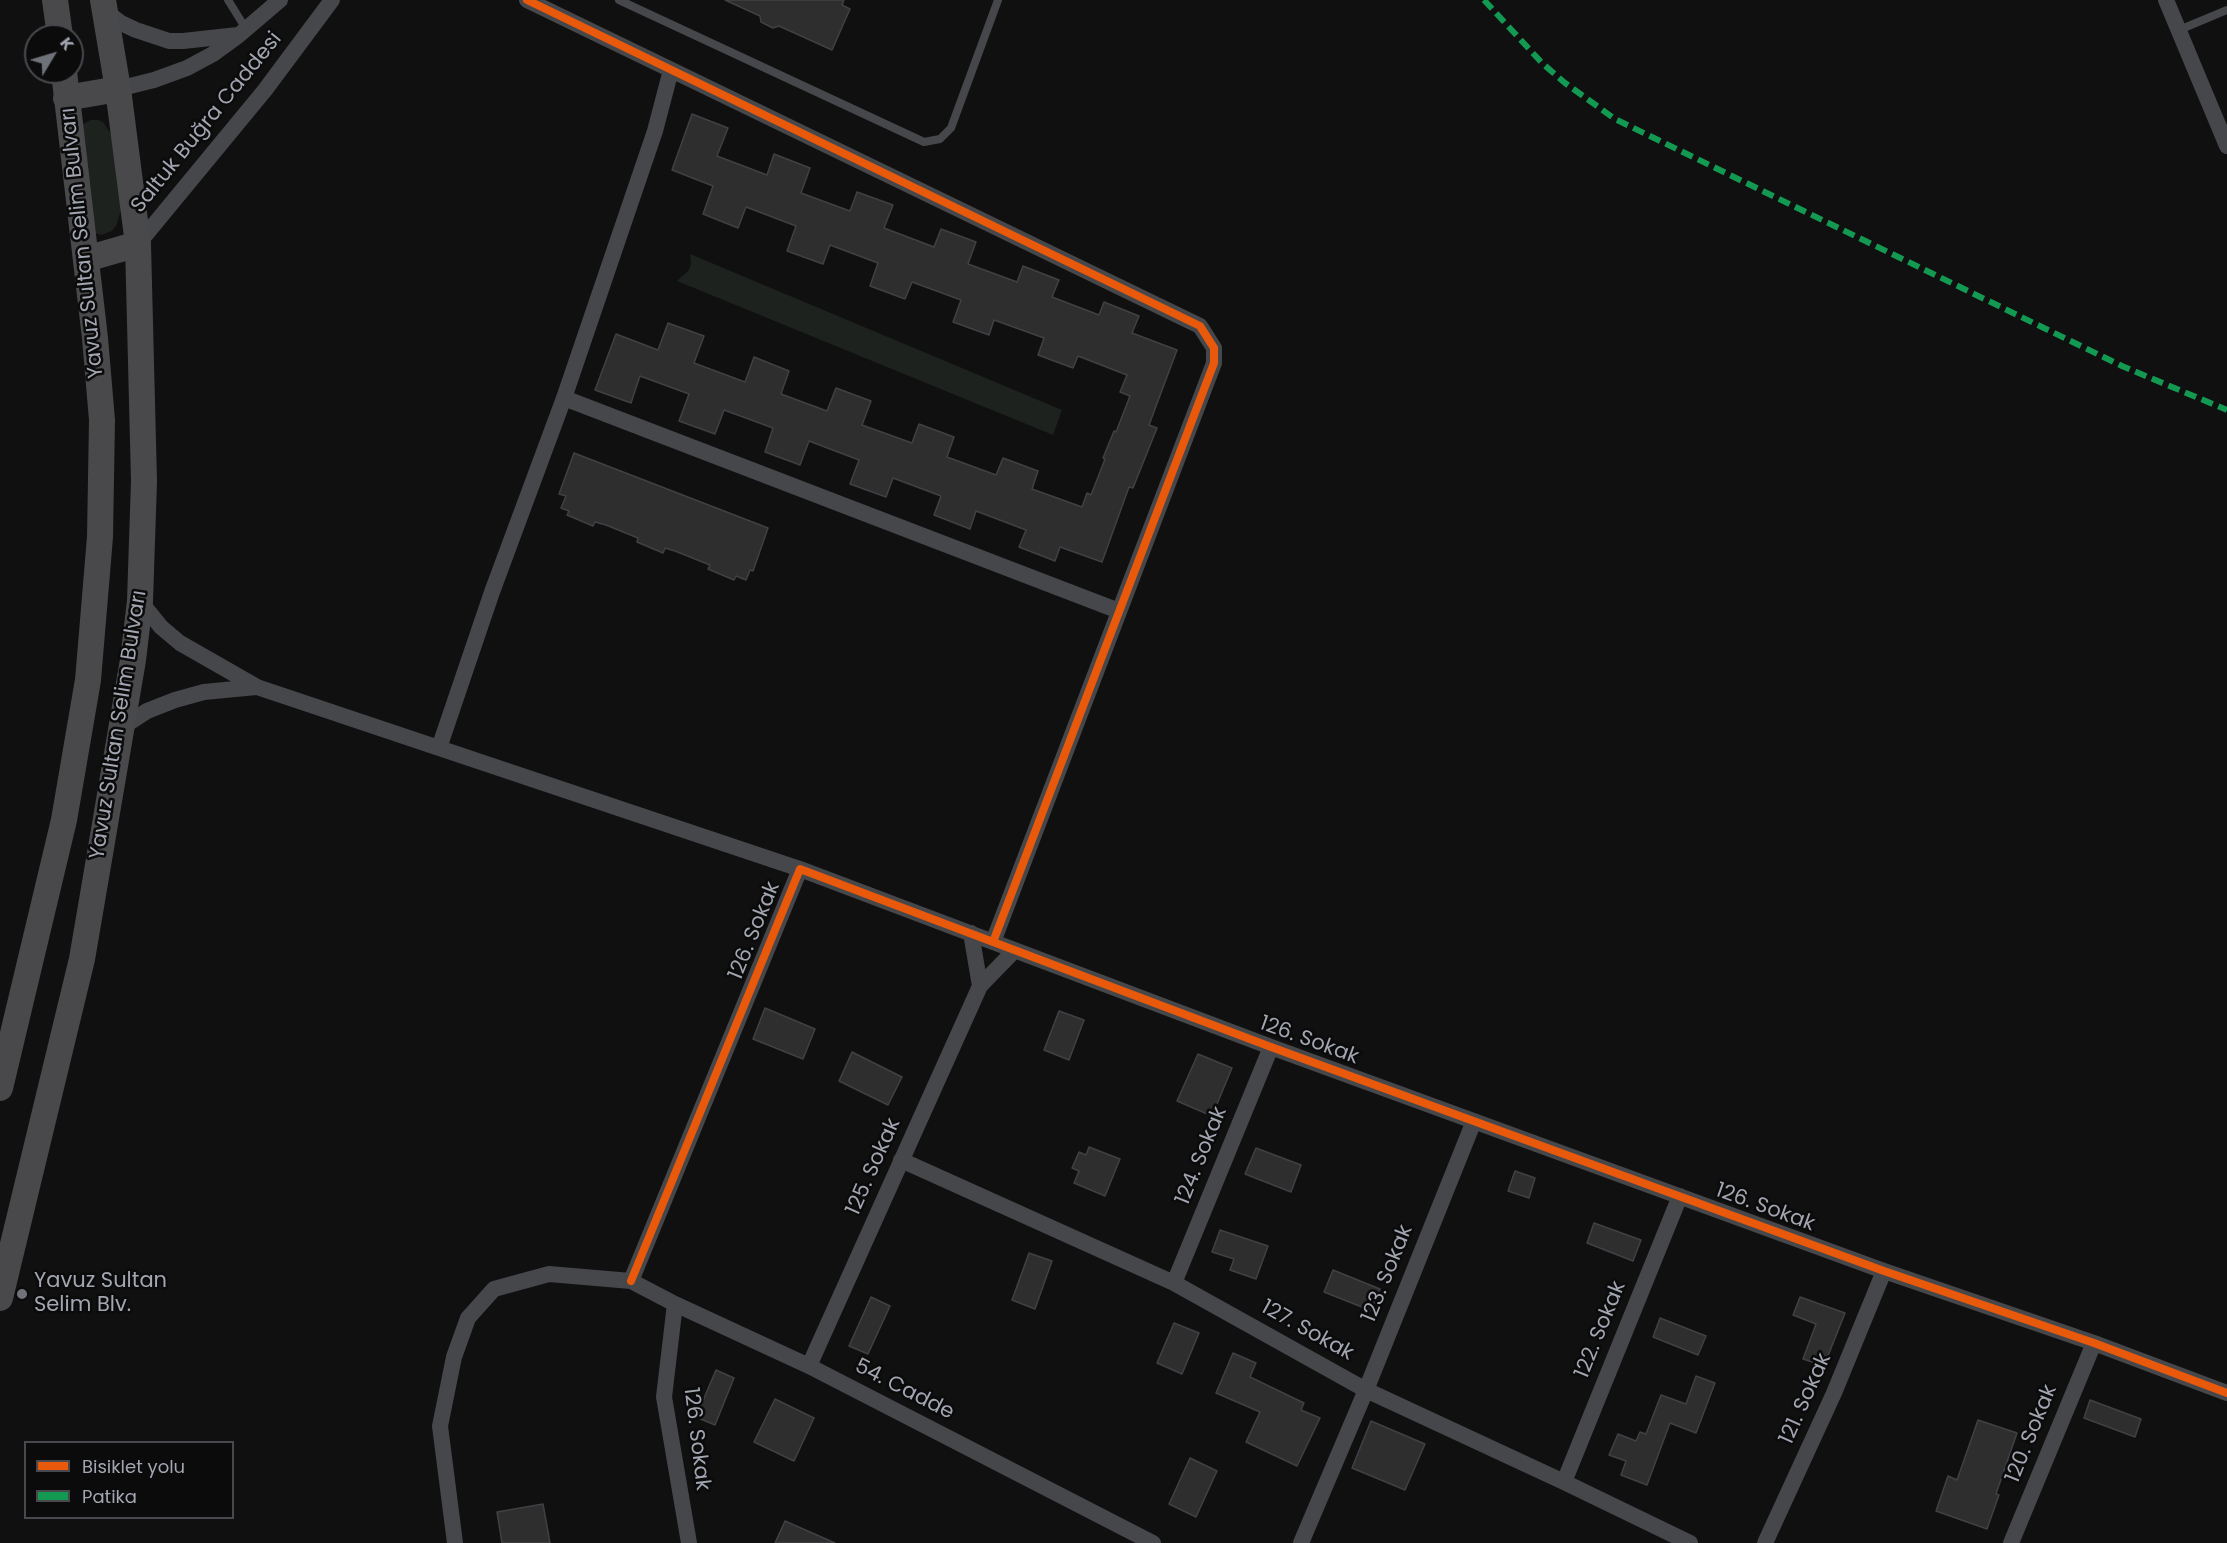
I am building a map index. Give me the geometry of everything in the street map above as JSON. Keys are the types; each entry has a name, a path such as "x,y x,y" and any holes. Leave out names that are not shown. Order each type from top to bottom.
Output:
{"main road":[{"path":"56,0 59,24"},
{"name":"Yavuz Sultan Selim Bulvarı","path":"0,1298 82,959 133,660 140,602 144,481 138,244 118,89 104,5"},
{"name":"Yavuz Sultan Selim Bulvarı","path":"0,1088 64,820 88,680 100,537 102,420 95,338 65,84"},
{"path":"66,98 118,89"},
{"path":"86,259 138,244"}],"street":[{"name":"Saltuk Buğra Caddesi","path":"118,89 179,72 213,54 280,0"},
{"name":"Saltuk Buğra Caddesi","path":"138,244 265,90 332,0"},
{"path":"527,0 1200,326 1214,348 1214,363 993,942"},
{"path":"2166,0 2227,146"},
{"path":"104,5 121,23 169,41 243,32"},
{"path":"439,748 492,592 564,398 655,131 671,70"},
{"path":"564,398 1119,611"},
{"path":"140,602 161,627 180,643 257,687 800,869"},
{"path":"121,728 147,711 175,700 204,692 257,687"},
{"name":"126. Sokak","path":"631,1281 800,869 1271,1047 1884,1272 2094,1343 2227,1393"},
{"path":"971,933 980,986"},
{"name":"125. Sokak","path":"809,1366 980,986 1014,951"},
{"name":"124. Sokak","path":"1174,1283 1271,1047"},
{"name":"123. Sokak","path":"1301,1543 1366,1390 1474,1121"},
{"name":"127. Sokak","path":"901,1160 1174,1283 1366,1390 1690,1543"},
{"name":"122. Sokak","path":"1564,1482 1680,1196"},
{"name":"121. Sokak","path":"1765,1543 1834,1393 1884,1272"},
{"path":"455,1543 440,1426 454,1357 468,1318 494,1289 549,1274 631,1281"},
{"name":"54. Cadde","path":"631,1281 809,1366 1154,1543"},
{"name":"126. Sokak","path":"675,1304 664,1397 689,1543"},
{"name":"120. Sokak","path":"2011,1543 2094,1343"}],"lane":[{"path":"228,0 243,32"},
{"path":"619,0 924,142 940,139 951,128 998,0"},
{"path":"2179,30 2227,10"}],"shaded area":[{"path":"91,120 103,122 113,137 121,210 112,231 101,235 95,233 81,125"},
{"path":"690,254 1062,410 1053,435 677,281 689,270"}],"building":[{"path":"725,0 844,0 842,5 850,9 832,50 779,26 773,28 761,22 760,16"},
{"path":"692,114 728,128 717,156 767,175 774,154 810,168 801,193 850,211 857,192 893,205 884,228 934,247 941,229 976,242 968,264 1017,282 1023,266 1059,280 1052,297 1099,315 1104,302 1139,316 1132,333 1177,350 1149,425 1157,428 1133,488 1129,487 1102,562 1060,547 1055,561 1019,547 1026,530 976,511 970,529 934,515 941,496 893,478 886,497 850,484 859,460 809,441 800,465 765,452 773,428 724,410 715,434 679,421 689,394 640,376 631,403 595,390 616,334 658,350 668,323 704,336 694,363 745,382 754,357 789,371 781,394 827,411 836,388 871,401 862,425 912,443 919,424 954,437 947,457 996,475 1003,458 1038,471 1032,489 1082,507 1087,493 1091,495 1105,459 1103,458 1130,396 1120,392 1127,375 1078,356 1073,368 1038,355 1044,338 994,320 989,335 953,322 961,300 912,282 905,299 870,286 878,263 830,245 823,264 787,251 796,226 746,207 738,228 703,214 713,186 672,170"},
{"path":"574,453 768,528 753,571 750,570 746,580 736,576 734,580 708,569 710,565 675,551 665,548 663,553 637,542 638,538 606,525 595,522 593,526 567,515 569,511 561,508 566,496 559,494"},
{"path":"765,1008 815,1029 803,1059 753,1039"},
{"path":"1059,1011 1084,1020 1069,1060 1044,1050"},
{"path":"852,1052 902,1077 888,1105 839,1081"},
{"path":"1198,1054 1232,1068 1212,1116 1177,1101"},
{"path":"1089,1147 1120,1159 1105,1196 1074,1183 1079,1171 1072,1168 1079,1152 1086,1155"},
{"path":"1256,1148 1301,1165 1291,1192 1245,1174"},
{"path":"1515,1171 1535,1178 1529,1198 1508,1191"},
{"path":"1594,1223 1641,1240 1633,1261 1587,1243"},
{"path":"1220,1230 1268,1246 1256,1279 1230,1270 1234,1259 1212,1252"},
{"path":"1029,1253 1052,1261 1035,1309 1012,1300"},
{"path":"1333,1270 1380,1289 1372,1311 1324,1292"},
{"path":"871,1297 890,1306 868,1354 849,1346"},
{"path":"1800,1297 1845,1313 1824,1366 1803,1359 1816,1324 1793,1315"},
{"path":"1660,1318 1706,1336 1698,1355 1653,1337"},
{"path":"1174,1323 1199,1333 1182,1374 1157,1363"},
{"path":"1233,1353 1256,1363 1250,1377 1304,1403 1301,1410 1320,1418 1297,1466 1246,1442 1260,1412 1216,1393"},
{"path":"716,1370 734,1378 715,1425 696,1417"},
{"path":"1696,1376 1715,1383 1696,1433 1670,1423 1647,1485 1621,1475 1626,1461 1609,1455 1618,1434 1636,1441 1640,1432 1646,1434 1661,1395 1686,1404"},
{"path":"775,1399 814,1418 794,1461 754,1442"},
{"path":"2090,1400 2141,1419 2135,1437 2084,1418"},
{"path":"1978,1420 2017,1433 1996,1494 1999,1495 1987,1529 1936,1511 1948,1476 1957,1480"},
{"path":"1371,1421 1425,1444 1405,1490 1352,1468"},
{"path":"1190,1458 1217,1471 1196,1517 1169,1504"},
{"path":"543,1504 550,1543 502,1543 497,1512"},
{"path":"785,1521 835,1543 775,1543"}],"marked path":[{"path":"1484,0 1542,63 1565,83 1615,119 2122,366 2227,410"}],"cycle path":[{"path":"527,0 1200,326 1214,348 1214,363 993,942"},
{"path":"631,1281 800,869 1271,1047 1884,1271 2094,1343 2227,1393"}],"place":[{"name":"Yavuz Sultan Selim Blv.","path":"22,1294"}]}
